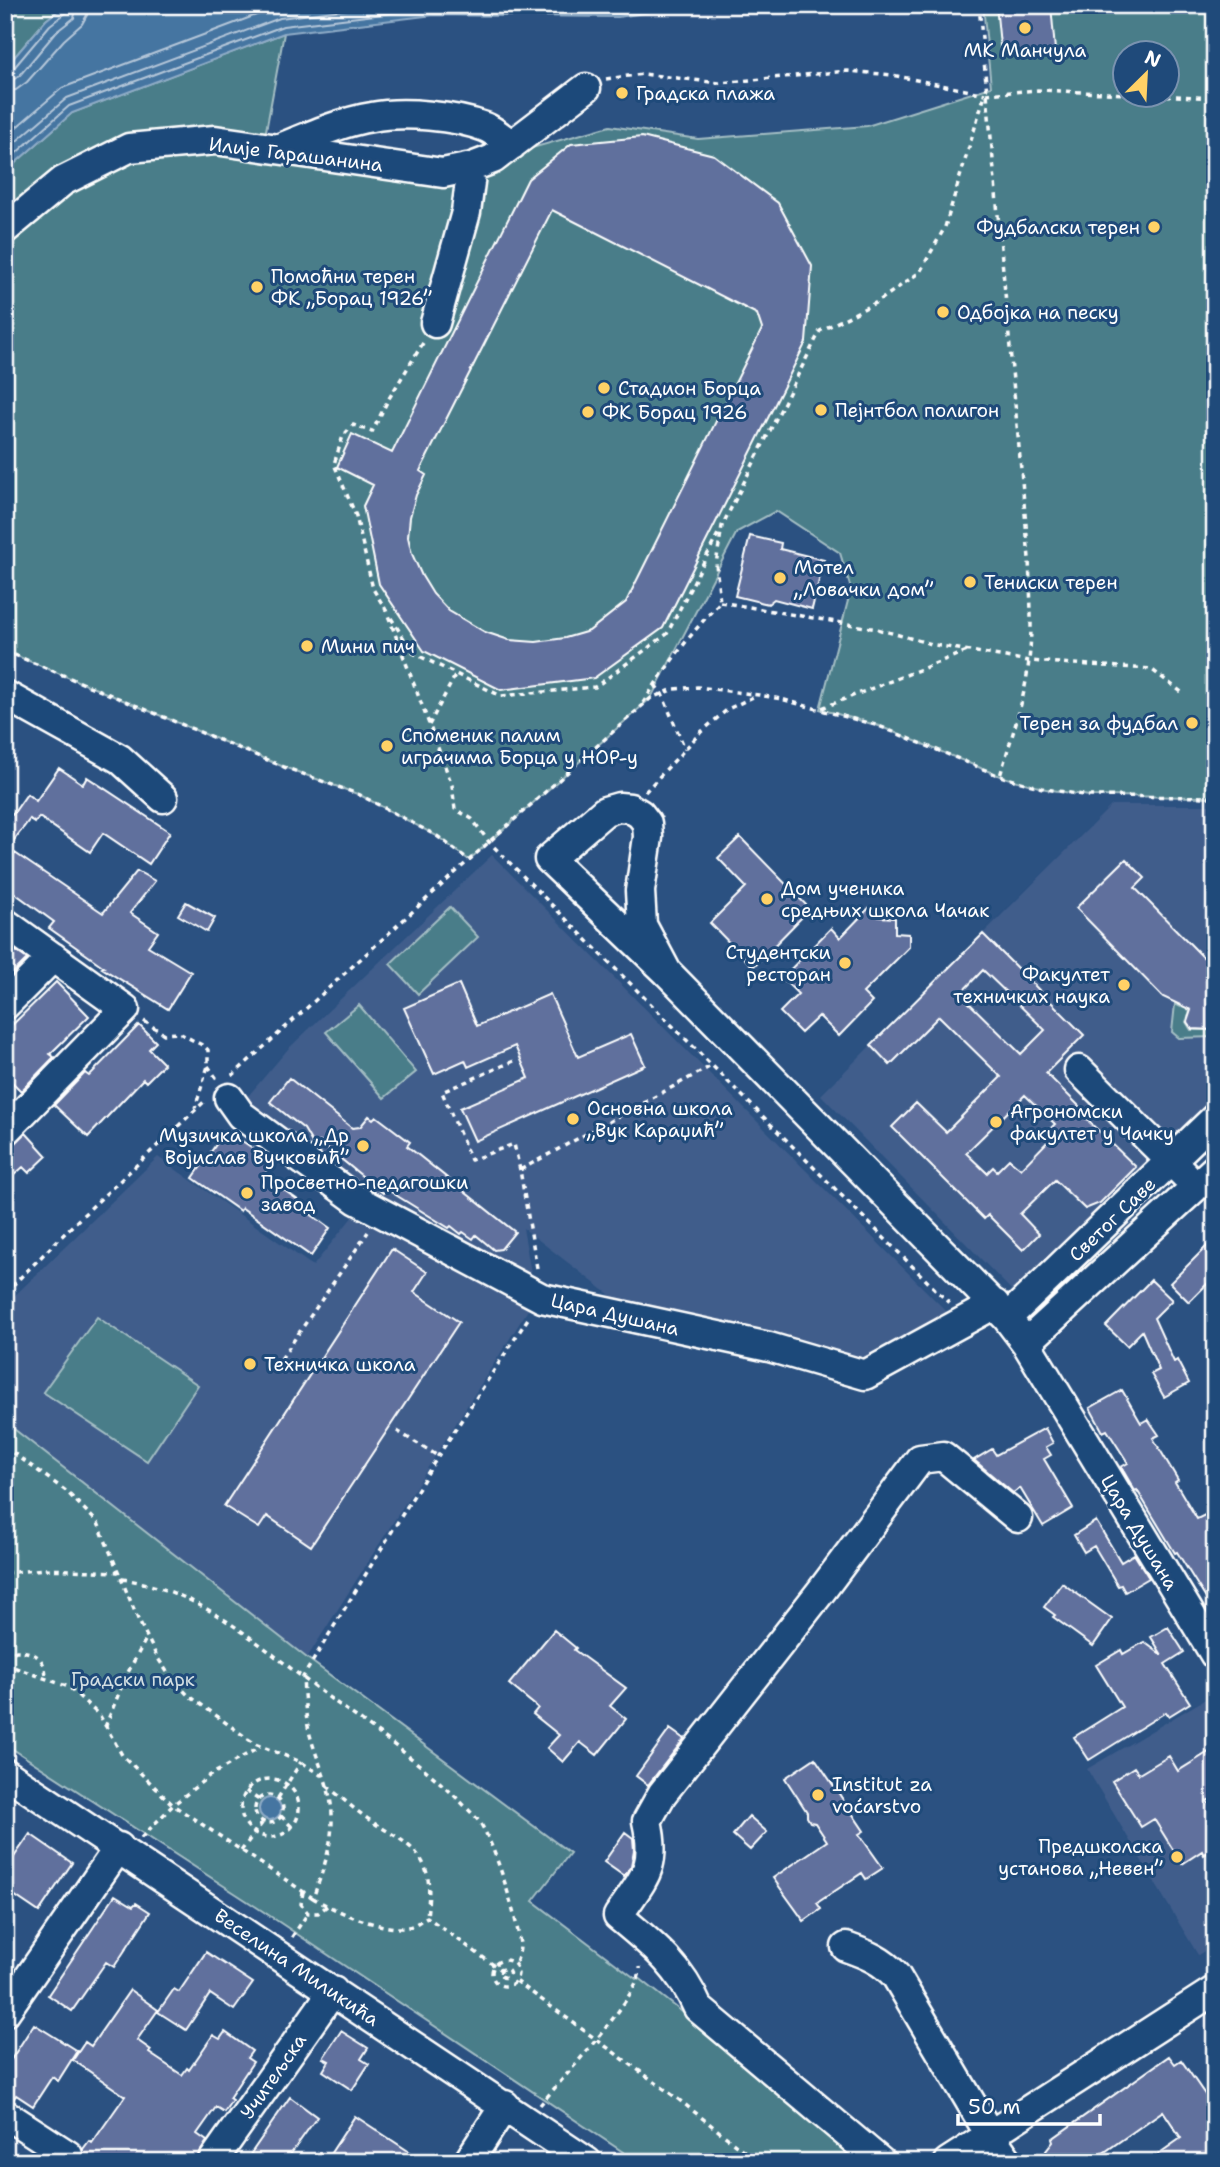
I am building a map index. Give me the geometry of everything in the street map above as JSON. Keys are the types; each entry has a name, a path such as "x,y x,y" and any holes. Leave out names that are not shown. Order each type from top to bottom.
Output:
{"street":[{"name":"Илије Гарашанина","path":"5,229 63,181 128,148 215,140 443,173 472,167 493,159 586,88"},
{"path":"278,149 375,116 454,120 484,127 512,145"},
{"path":"435,323 466,212 472,167"},
{"path":"5,695 120,758 163,798"},
{"name":"Цара Душана","path":"667,972 642,925 640,891 648,837 647,824 640,814 630,808 619,807 605,811 549,859 667,972 1001,1311 1026,1343 1215,1655"},
{"path":"5,923 125,1009 5,1131"},
{"path":"5,1005 53,957"},
{"path":"1079,1070 1172,1161 1206,1178"},
{"name":"Цара Душана","path":"226,1092 241,1115 356,1200 542,1298 769,1347 865,1375 966,1320 1001,1311"},
{"name":"Светог Саве","path":"1001,1311 1172,1161 1215,1118"},
{"name":"Светог Саве","path":"1026,1343 1206,1178"},
{"path":"881,2162 698,2008 688,1984 663,1953 618,1916 649,1870 652,1844 647,1821 663,1794 920,1460 943,1456 1018,1518"},
{"name":"Веселина Миликића","path":"5,1773 130,1843 333,1991 587,2162"},
{"path":"5,2012 130,1843"},
{"path":"846,1947 871,1955 887,1965 897,1976 990,2136 1009,2162"},
{"path":"948,2162 1215,1990"},
{"name":"Учитељска","path":"212,2162 333,1991"},
{"path":"468,2162 516,2113"},
{"path":"5,2114 68,2155"}],"path":[{"path":"979,5 1029,558 1031,619 1029,661 1016,724 1000,776"},
{"path":"586,88 607,78 643,74 719,83 848,71 892,75 985,94 1038,90 1112,93"},
{"path":"435,323 388,400 372,432 353,425 343,436 335,454 334,464 356,516 373,589 414,653 501,696 594,687 667,634 820,331 879,301 920,272 945,227 985,94"},
{"path":"1182,96 1215,98"},
{"path":"640,708 693,631 720,602 716,564 722,526"},
{"path":"720,602 877,629 936,645 1029,661 1150,669 1184,694"},
{"path":"386,610 452,785 456,809 472,819 488,842 966,1320"},
{"path":"5,651 284,767 360,795 437,836 469,860"},
{"path":"820,709 969,651"},
{"path":"429,725 456,674"},
{"path":"654,685 662,694 685,749"},
{"path":"630,808 701,732 728,709 759,695"},
{"path":"125,1009 164,1034 179,1033 208,1050 208,1066 194,1111"},
{"path":"313,1898 329,1850 331,1800 309,1730 303,1677 438,1456 542,1298 514,1144 471,1160 442,1092 514,1061"},
{"path":"520,1170 713,1065"},
{"path":"208,1066 226,1092"},
{"path":"281,1359 381,1213"},
{"path":"397,1432 438,1456"},
{"path":"5,1447 66,1491 98,1523 147,1637 172,1679 188,1695 260,1747 301,1762 322,1776"},
{"path":"5,1573 45,1569 118,1573"},
{"path":"122,1579 164,1589 240,1628 440,1783 480,1822 501,1871 517,1926 520,1945 515,1965"},
{"path":"105,1727 126,1676 147,1637"},
{"path":"5,1657 16,1650 34,1654 43,1660 46,1678"},
{"path":"5,1664 69,1687 100,1716 122,1755 173,1805 313,1898 376,1925 405,1928 427,1917"},
{"path":"130,1843 209,1776 260,1747"},
{"path":"278,1798 301,1762"},
{"path":"267,1779 288,1786 296,1795 299,1806 298,1817 292,1827 283,1834 272,1837 254,1832 244,1822 241,1811 242,1800 247,1791 256,1782 267,1779"},
{"path":"326,1785 373,1823 414,1850 428,1872 430,1888 427,1917"},
{"path":"247,1791 259,1800"},
{"path":"268,1795 278,1798 283,1808 281,1816 271,1823 263,1821 256,1810 259,1800 268,1795"},
{"path":"281,1816 292,1827"},
{"path":"241,1851 263,1821"},
{"path":"303,1892 301,1904 308,1913 318,1913 327,1906"},
{"path":"427,1917 502,1971"},
{"path":"516,2113 596,2040 640,1979 642,1969 639,1962 649,1942"},
{"path":"503,1960 512,1962 518,1969 516,1981 512,1985 502,1987 494,1982 494,1967 503,1960"},
{"path":"516,1981 678,2099 758,2162"}],"shaded area":[{"path":"1112,805 1215,805 1215,1107 1019,1298 821,1095"},
{"name":"Основна школа „Вук Караџић”","path":"492,855 953,1318 868,1366 628,1309 523,1228 533,1284 367,1196 243,1102 288,1049"},
{"name":"Техничка школа","path":"158,1157 313,1266 357,1211 533,1302 307,1658 5,1422 5,1305"},
{"name":"Предшколска установа „Невен”","path":"1209,1697 1215,1706 1215,1944 1198,1955 1087,1769"}],"green space":[{"path":"5,5 65,5 46,20 5,68"},
{"path":"983,5 1215,5 1215,797 1089,796 1046,789 1000,776 879,726 820,709 851,589 840,553 776,511 737,532 651,698 469,860 437,836 360,795 284,767 5,651 5,172 72,113 284,33 263,147 443,173 610,126 698,139 867,126 991,87"},
{"path":"450,907 478,937 418,994 390,964"},
{"path":"1175,1004 1181,1007 1184,1004 1190,1012 1186,1022 1191,1030 1215,1030 1215,1037 1179,1038 1172,1032"},
{"path":"359,1005 416,1072 384,1098 326,1032"},
{"path":"97,1317 198,1385 147,1461 43,1392"},
{"name":"Градски парк","path":"5,1422 307,1658 570,1853 533,1901 636,1979 638,1977 872,2162 638,2162 261,1910 5,1744"}],"water":[{"path":"65,5 697,5 618,17 434,15 284,33 72,113 5,172 5,68 46,20"},
{"path":"270,1798 278,1801 281,1809 278,1817 270,1820 262,1817 259,1809 262,1801"}],"building":[{"name":"МК Манчула","path":"996,5 1051,5 1055,50 1001,55"},
{"path":"642,137 714,155 778,203 812,266 806,342 663,628 594,678 501,690 424,651 379,584 363,506 373,485 337,467 352,434 392,453 528,179 571,144","holes":["552,210 757,314 762,329 626,602 589,631 536,642 509,640 485,632 449,611 433,594 412,554 408,537 416,495 426,475 420,471"]},
{"name":"Мотел „Ловачки дом”","path":"750,536 781,543 780,549 824,560 812,609 774,599 768,604 735,596"},
{"path":"59,768 83,784 87,777 170,832 149,864 103,833 90,852 39,817 35,823 30,819 5,852 5,808 13,814 27,794 36,801"},
{"name":"Дом ученика средњих школа Чачак","path":"740,837 810,909 753,967 710,923 746,887 718,858"},
{"path":"15,853 103,913 137,871 155,881 130,913 158,932 148,946 191,972 168,1009 102,968 104,967 49,928 54,922 5,886 5,866"},
{"path":"1126,859 1145,878 1135,888 1203,957 1215,946 1215,1030 1192,1029 1187,1022 1191,1010 1163,997 1076,908"},
{"path":"186,902 215,918 207,932 178,915"},
{"name":"Студентски ресторан","path":"869,908 879,917 895,918 895,933 909,934 909,947 863,993 872,1002 839,1036 819,1016 801,1033 780,1012 798,994 782,978 831,928 840,938"},
{"path":"983,934 1084,1035 1046,1073 1081,1108 1078,1111 1136,1167 1100,1203 1085,1209 1055,1180 1020,1214 1039,1234 1023,1250 988,1215 984,1219 892,1127 916,1103 946,1132 1001,1077 939,1016 890,1065 871,1045","holes":["983,970 1045,1030 1021,1054 960,994","1025,1095 1055,1124 1049,1130 1054,1135 1021,1169 1009,1159 997,1171 993,1167 987,1173 966,1153"]},
{"path":"10,947 27,959 5,981 5,952"},
{"path":"56,982 89,1016 50,1054 54,1057 21,1091 5,1075 5,1032"},
{"name":"Основна школа „Вук Караџић”","path":"459,984 477,1026 550,994 578,1057 631,1034 645,1065 475,1141 460,1108 529,1078 515,1046 468,1067 465,1060 434,1074 404,1008"},
{"path":"139,1025 156,1042 149,1049 164,1064 146,1082 143,1079 88,1137 54,1105 85,1073 89,1076"},
{"name":"Музичка школа „Др Војислав Вучковић”","path":"289,1078 352,1128 360,1127 369,1116 373,1119 376,1116 410,1142 407,1146 515,1232 501,1249 494,1250 476,1235 473,1239 463,1232 461,1234 386,1189 383,1193 320,1142 315,1148 304,1129 270,1102"},
{"name":"Просветно-педагошки завод","path":"226,1130 273,1162 264,1176 298,1200 296,1204 330,1228 311,1256 193,1178"},
{"path":"26,1133 47,1156 29,1173 23,1167 5,1183 5,1148 16,1143"},
{"path":"1215,1238 1215,1276 1189,1302 1170,1283"},
{"path":"392,1249 427,1272 414,1292 459,1322 311,1546 267,1516 259,1528 224,1506"},
{"path":"1151,1280 1172,1300 1154,1318 1174,1362 1177,1360 1189,1383 1164,1397 1151,1374 1159,1370 1142,1331 1127,1346 1106,1326"},
{"path":"1122,1390 1141,1423 1148,1419 1159,1435 1153,1438 1197,1519 1215,1510 1215,1613 1137,1490 1135,1491 1121,1467 1128,1463 1107,1430 1103,1432 1090,1408"},
{"path":"1045,1428 1053,1443 1046,1447 1051,1455 1044,1459 1073,1508 1043,1526 1020,1488 1013,1493 974,1460 992,1449 996,1455"},
{"path":"1096,1521 1121,1562 1134,1554 1149,1578 1125,1592 1121,1585 1118,1586 1094,1546 1084,1552 1074,1535"},
{"path":"1062,1583 1112,1619 1093,1646 1053,1617 1055,1615 1044,1607"},
{"path":"1168,1627 1184,1652 1165,1664 1190,1703 1169,1716 1166,1712 1089,1760 1074,1737 1122,1707 1096,1665 1121,1650 1123,1654 1144,1642 1162,1655 1151,1637"},
{"path":"554,1630 576,1648 574,1650 626,1688 610,1706 626,1719 597,1755 580,1742 563,1762 547,1748 559,1735 533,1714 538,1708 509,1684"},
{"path":"670,1729 684,1739 648,1785 636,1776"},
{"path":"1215,1748 1215,1797 1207,1801 1215,1813 1215,1848 1204,1855 1202,1851 1182,1864 1154,1819 1141,1827 1112,1781 1134,1767 1139,1774 1169,1756 1178,1771"},
{"path":"815,1758 864,1831 859,1834 883,1868 866,1879 862,1873 817,1903 821,1909 804,1921 773,1878 827,1841 815,1823 810,1822 807,1812 785,1778"},
{"path":"749,1816 767,1832 750,1850 733,1835"},
{"path":"625,1832 633,1838 634,1850 631,1866 624,1876 604,1862"},
{"path":"30,1834 72,1863 39,1912 5,1889 5,1870"},
{"path":"115,1895 150,1912 114,1967 106,1962 72,2011 48,1995"},
{"path":"206,1952 253,1983 234,2010 210,1994 186,2030 158,2012 174,1989 179,1992"},
{"path":"130,1990 158,2010 137,2040 151,2050 149,2053 182,2075 187,2068 189,2070 213,2035 220,2039 225,2032 252,2051 247,2058 253,2062 229,2098 232,2100 224,2112 216,2107 197,2134 207,2141 194,2162 83,2162 83,2149 89,2141 92,2143 125,2096 73,2060 85,2042 91,2046"},
{"path":"34,2024 77,2051 58,2081 52,2077 33,2106 16,2095 13,2100 5,2097 5,2069"},
{"path":"341,2031 368,2048 361,2059 369,2064 352,2090 323,2071 329,2061 323,2058"},
{"path":"1169,2056 1175,2064 1181,2060 1215,2109 1215,2162 1147,2162 1181,2138 1163,2111 1102,2154 1107,2162 1044,2162 1052,2139"},
{"path":"290,2097 317,2117 285,2162 245,2162"},
{"path":"355,2116 425,2162 325,2162"}],"place":[{"name":"МК Манчула","path":"1025,28"},
{"name":"Градска плажа","path":"622,93"},
{"name":"Фудбалски терен","path":"1154,227"},
{"name":"Помоћни терен ФК „Борац 1926”","path":"257,287"},
{"name":"Одбојка на песку","path":"943,312"},
{"name":"Стадион Борца","path":"604,388"},
{"name":"Пејнтбол полигон","path":"821,410"},
{"name":"ФК Борац 1926","path":"588,412"},
{"name":"Мотел „Ловачки дом”","path":"780,578"},
{"name":"Тениски терен","path":"970,582"},
{"name":"Мини пич","path":"307,646"},
{"name":"Терен за фудбал","path":"1192,723"},
{"name":"Споменик палим играчима Борца у НОР-у","path":"387,746"},
{"name":"Дом ученика средњих школа Чачак","path":"767,899"},
{"name":"Студентски ресторан","path":"845,963"},
{"name":"Факултет техничких наука","path":"1124,985"},
{"name":"Основна школа „Вук Караџић”","path":"573,1119"},
{"name":"Агрономски факултет у Чачку","path":"996,1122"},
{"name":"Музичка школа „Др Војислав Вучковић”","path":"363,1146"},
{"name":"Просветно-педагошки завод","path":"247,1193"},
{"name":"Техничка школа","path":"250,1364"},
{"name":"Institut za voćarstvo","path":"818,1795"},
{"name":"Предшколска установа „Невен”","path":"1177,1857"}]}
